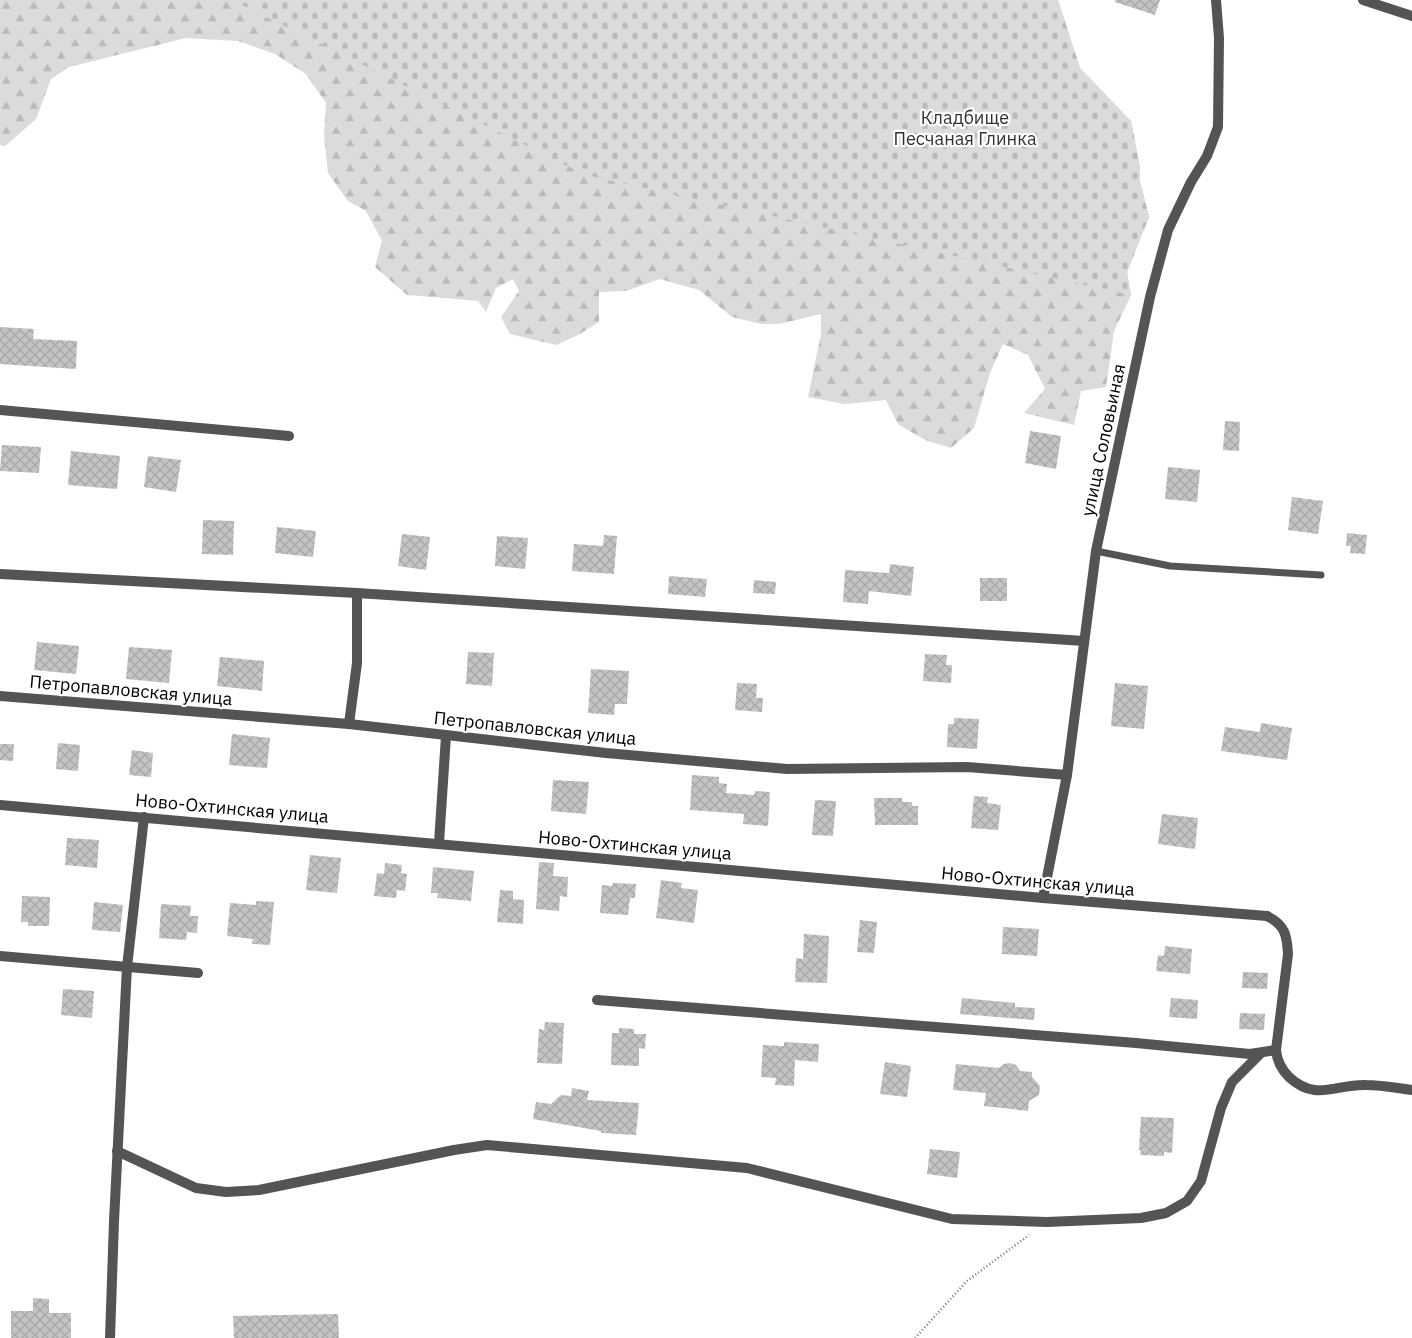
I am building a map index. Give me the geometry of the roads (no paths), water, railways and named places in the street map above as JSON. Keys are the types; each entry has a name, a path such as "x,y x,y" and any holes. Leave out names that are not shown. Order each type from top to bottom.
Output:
{"street":[{"name":"улица Соловьиная","path":"1043,898 1067,775 1096,551 1150,297 1168,230 1191,182 1207,156 1218,127 1219,38 1216,0"},
{"path":"1363,0 1412,16"},
{"path":"0,410 289,436"},
{"path":"0,574 356,593 1084,641"},
{"path":"349,724 356,664 356,593"},
{"name":"Петропавловская улица","path":"0,696 349,724 606,753 787,768 967,767 1067,775"},
{"path":"439,843 446,736"},
{"name":"Ново-Охтинская улица","path":"0,805 1043,898 1267,916 1278,921 1283,929 1287,940 1288,954 1276,1050"},
{"path":"110,1338 117,1150 127,967 144,817"},
{"path":"0,956 198,973"},
{"path":"597,1000 1136,1043 1250,1054 1276,1050 1277,1059 1284,1072 1295,1082 1310,1090 1330,1090 1365,1084 1412,1090"},
{"path":"117,1150 196,1188 226,1192 259,1190 487,1145 747,1168 952,1218 1047,1222 1141,1218 1166,1213 1187,1201 1201,1181 1221,1108 1232,1082 1260,1053"}],"lane":[{"path":"1096,551 1170,566 1320,575"}],"park label":[{"name":"Кладбище Песчаная Глинка","path":"965,127"}]}
